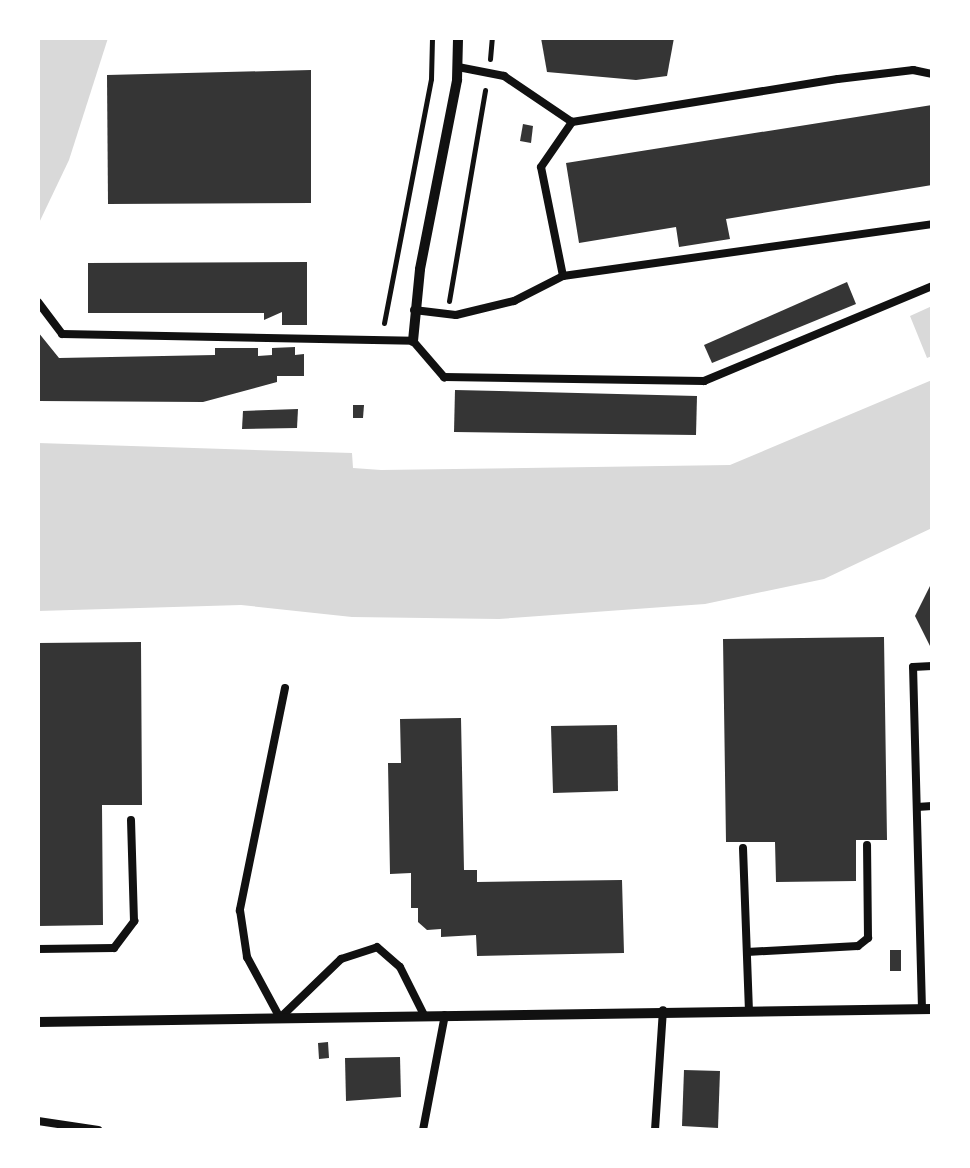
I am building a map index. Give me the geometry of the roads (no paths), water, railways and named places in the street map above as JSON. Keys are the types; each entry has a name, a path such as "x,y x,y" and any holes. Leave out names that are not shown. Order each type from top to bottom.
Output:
{"street":[{"path":"412,341 414,310 458,67 458,38"},
{"path":"38,1022 927,1009"}],"lane":[{"path":"458,67 488,72 572,122 838,79 912,70 932,74"},
{"path":"564,276 541,167 572,122"},
{"path":"414,310 448,314 514,302 564,276 932,224"},
{"path":"38,302 62,334 412,341 444,377 704,381 932,286"},
{"path":"927,1009 913,667 932,666"},
{"path":"285,688 240,910 247,956 280,1018 341,959 377,947 400,967 424,1015"},
{"path":"916,807 932,806"},
{"path":"38,949 114,948 134,922 131,820"},
{"path":"747,952 858,946 868,938 868,845"},
{"path":"743,848 750,1009"},
{"path":"655,1130 663,1010"},
{"path":"423,1130 445,1015"},
{"path":"38,1122 98,1130"}]}
